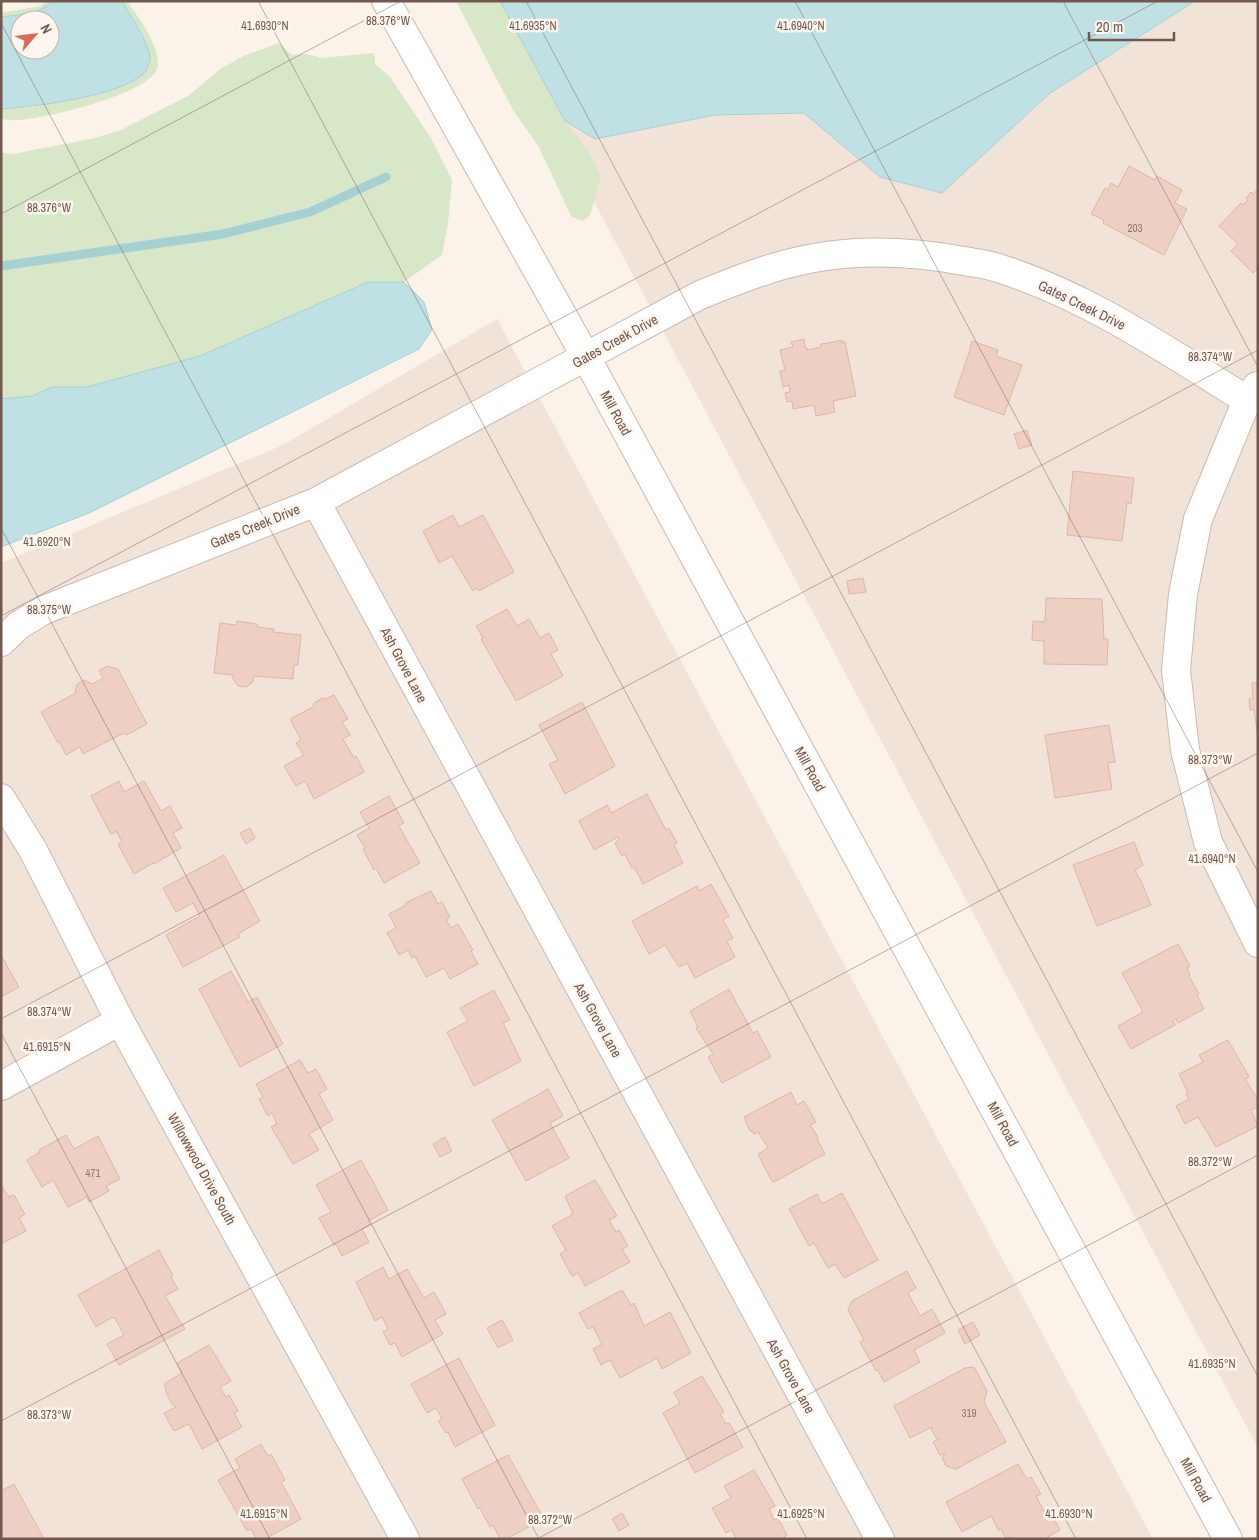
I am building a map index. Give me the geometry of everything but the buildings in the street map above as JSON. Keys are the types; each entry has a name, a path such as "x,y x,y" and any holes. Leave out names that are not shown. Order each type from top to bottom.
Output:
{"street":[{"name":"Mill Road","path":"386,1 586,357 1228,1539"},
{"name":"Gates Creek Drive","path":"1,642 19,625 44,610 316,502 700,295 756,272 815,258 872,252 926,254 996,267 1061,291 1252,392"},
{"path":"1252,392 1198,519 1183,594 1176,670 1185,750 1208,842 1258,943"},
{"name":"Ash Grove Lane","path":"316,502 880,1539"},
{"name":"Willowwood Drive South","path":"1,798 33,850 120,1021 405,1539"},
{"path":"1,1086 120,1021"}],"shaded area":[{"path":"487,1 1258,1 1258,1448"},
{"path":"497,319 1153,1539 1,1539 1,563 283,445"}],"green space":[{"path":"46,1 53,1 39,10 18,10 41,6"},
{"path":"122,1 127,1 153,43 158,61 157,69 150,78 135,88 93,104 29,119 1,119 1,109 32,107 90,95 143,36"},
{"path":"456,1 500,1 565,121 589,152 601,176 590,215 583,221 571,216 539,147 513,110"},
{"path":"10,11 10,16 1,17 1,13"},
{"path":"279,43 292,55 307,54 321,58 374,53 375,64 390,77 431,138 452,180 448,223 442,255 404,282 368,282 200,356 87,387 52,387 32,396 1,399 1,153 13,154 95,138 121,130 188,96 222,68 246,55"}],"water":[{"path":"53,1 122,1 147,46 150,59 146,71 133,81 98,94 55,103 1,109 1,17 10,16 10,60 60,60 60,10 38,10"},
{"path":"500,1 1195,1 1050,93 942,193 880,177 804,113 715,115 595,139 565,121"},
{"path":"368,282 404,282 424,302 432,330 419,349 89,513 1,547 1,399 32,396 52,387 87,387 200,356"}],"waterway":[{"path":"1,266 223,234 310,212 386,177"}]}
